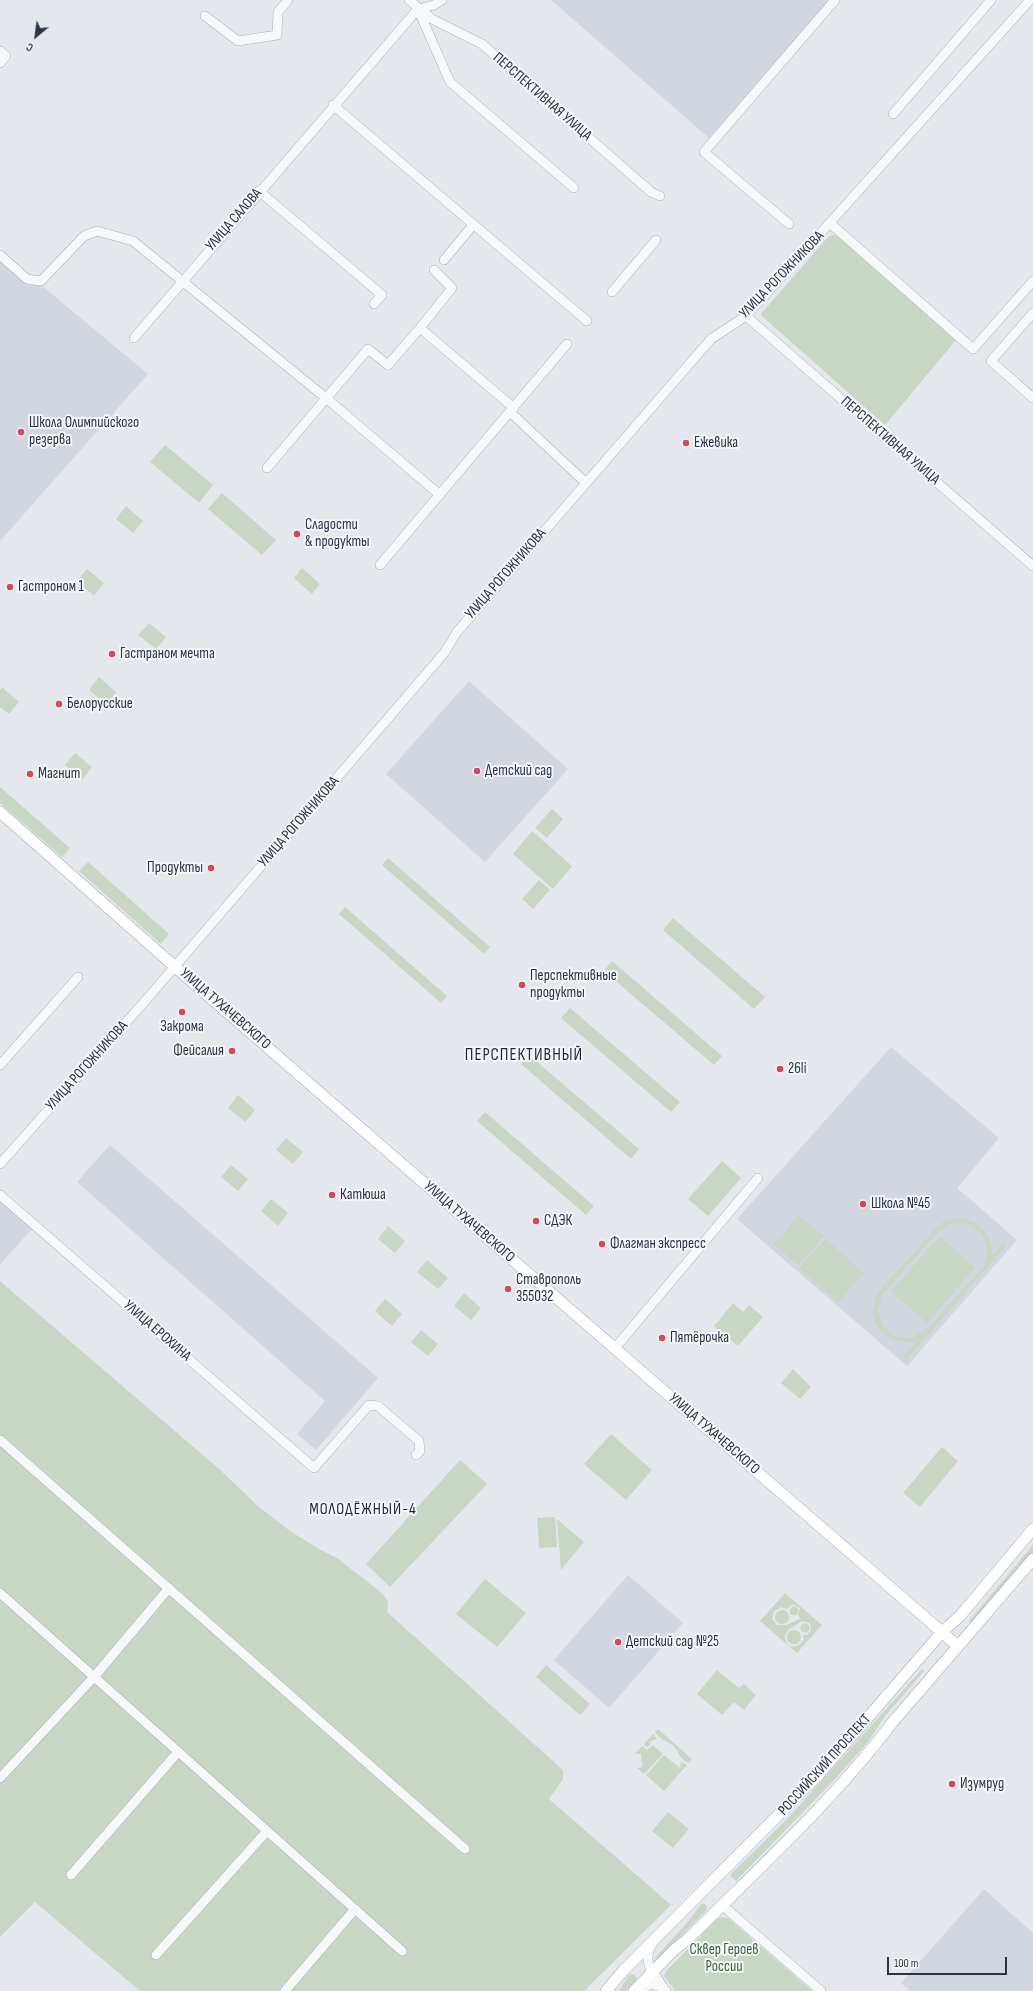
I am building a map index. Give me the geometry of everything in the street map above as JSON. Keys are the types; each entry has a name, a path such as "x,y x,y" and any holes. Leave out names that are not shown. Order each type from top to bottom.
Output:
{"main road":[{"name":"УЛИЦА ТУХАЧЕВСКОГО","path":"0,812 175,966 958,1646"},
{"name":"РОССИЙСКИЙ ПРОСПЕКТ","path":"606,1991 623,1971 819,1774 942,1632 960,1616 1033,1529"},
{"name":"РОССИЙСКИЙ ПРОСПЕКТ","path":"634,1991 815,1811 874,1747 892,1723 1033,1559"}],"street":[{"path":"205,16 238,41 277,35 278,12 288,0"},
{"name":"ПЕРСПЕКТИВНАЯ УЛИЦА","path":"408,0 432,19 482,44 650,192 660,196"},
{"name":"УЛИЦА САЛОВА","path":"134,338 333,105 418,9 442,0"},
{"path":"789,224 704,152 835,0"},
{"path":"893,114 991,0"},
{"name":"УЛИЦА РОГОЖНИКОВА","path":"0,1164 175,966 445,652 457,632 585,482 711,339 746,316 831,224 1030,0"},
{"name":"ПЕРСПЕКТИВНАЯ УЛИЦА","path":"418,9 450,82 574,188"},
{"path":"0,50 6,56 0,63"},
{"path":"333,105 587,321"},
{"path":"259,191 382,295 374,304"},
{"path":"831,224 973,349 1033,281"},
{"path":"444,260 473,225"},
{"path":"0,255 27,279 41,281 84,236 96,231 133,241 326,398 440,495"},
{"path":"612,292 656,240"},
{"path":"267,468 368,349 388,365 420,328 452,288 434,270"},
{"path":"1033,313 990,361 1033,398"},
{"name":"ПЕРСПЕКТИВНАЯ УЛИЦА","path":"746,316 1033,566"},
{"path":"420,328 512,410 585,482"},
{"path":"380,565 567,344"},
{"path":"0,1065 78,977"},
{"path":"615,1348 758,1178"},
{"name":"УЛИЦА ЕРОХИНА","path":"0,1195 314,1468 369,1405 378,1406 419,1441 420,1451 416,1455"},
{"path":"0,1440 465,1849"},
{"path":"0,1778 94,1677 169,1588"},
{"path":"1,1596 402,1951"},
{"path":"71,1874 178,1752"},
{"path":"156,1955 267,1831"},
{"path":"722,1905 821,1991"},
{"path":"284,1991 355,1909"},
{"path":"653,1942 648,1951 647,1962 652,1973 664,1989"},
{"path":"640,1991 650,1984 664,1989"}],"shaded area":[{"path":"551,0 830,0 709,138"},
{"path":"0,261 30,285 41,285 148,374 0,541"},
{"name":"Детский сад","path":"469,681 568,769 485,862 386,774"},
{"name":"Школа №45","path":"891,1047 999,1138 957,1188 1017,1240 907,1366 737,1219"},
{"path":"110,1145 378,1378 316,1450 297,1434 325,1401 77,1182"},
{"path":"0,1199 33,1228 0,1264"},
{"name":"Детский сад №25","path":"628,1575 683,1623 609,1708 554,1660"},
{"path":"984,1889 1033,1933 1033,1991 910,1991 901,1983"}],"green space":[{"path":"833,235 839,237 956,340 885,425 761,314 828,237"},
{"path":"165,445 213,485 199,503 150,462"},
{"path":"222,493 276,540 262,555 208,509"},
{"path":"126,506 143,521 133,533 116,519"},
{"path":"302,568 320,584 312,594 294,578"},
{"path":"87,569 104,583 94,596 77,581"},
{"path":"149,623 166,637 156,649 138,635"},
{"path":"99,677 116,692 106,704 89,690"},
{"path":"2,687 19,702 9,714 0,707 0,690"},
{"path":"75,753 92,767 82,780 65,765"},
{"path":"0,787 70,848 62,857 0,803"},
{"path":"552,809 563,819 547,838 535,828"},
{"path":"532,831 572,866 553,889 513,854"},
{"path":"388,858 490,947 484,954 382,865"},
{"path":"88,862 169,934 161,944 79,871"},
{"path":"539,880 550,890 533,909 522,899"},
{"path":"345,907 447,996 441,1003 339,914"},
{"path":"673,918 765,997 754,1009 663,930"},
{"path":"612,961 722,1056 714,1065 604,971"},
{"path":"570,1008 680,1102 671,1112 561,1018"},
{"path":"529,1055 639,1149 631,1159 521,1064"},
{"path":"238,1095 255,1110 245,1122 228,1108"},
{"path":"485,1112 594,1206 586,1215 477,1121"},
{"path":"286,1138 303,1152 293,1164 276,1150"},
{"path":"722,1161 741,1178 708,1216 688,1199"},
{"path":"231,1165 248,1179 238,1191 221,1177"},
{"path":"271,1199 288,1213 278,1226 261,1211"},
{"path":"799,1215 824,1236 798,1265 774,1244"},
{"path":"959,1218 966,1219 979,1225 990,1241 992,1255 1004,1242 1007,1245 906,1360 903,1357 916,1342 904,1342 893,1339 884,1334 878,1327 874,1318 873,1308 875,1298 882,1287 940,1224 946,1220","holes":["962,1223 970,1225 981,1234 987,1246 987,1253 982,1268 928,1328 913,1337 896,1337 883,1326 878,1311 882,1295 940,1230 950,1224"]},
{"path":"388,1226 405,1241 395,1253 378,1239"},
{"path":"940,1236 975,1268 927,1323 891,1291"},
{"path":"826,1239 864,1273 838,1302 799,1268"},
{"path":"427,1260 448,1278 438,1289 417,1272"},
{"path":"0,1281 218,1468 259,1507 290,1531 337,1558 383,1594 388,1602 387,1612 563,1770 563,1779 549,1799 671,1905 584,1991 140,1991 35,1902 0,1937"},
{"path":"464,1293 481,1308 471,1320 454,1306"},
{"path":"385,1299 402,1314 392,1326 375,1311"},
{"path":"733,1303 743,1312 749,1305 763,1317 738,1346 714,1326"},
{"path":"421,1330 438,1344 428,1356 411,1342"},
{"path":"793,1369 811,1387 800,1399 781,1383"},
{"path":"611,1434 652,1470 626,1500 584,1464"},
{"path":"942,1447 958,1461 920,1507 903,1493"},
{"path":"460,1460 487,1484 390,1587 366,1564"},
{"path":"555,1517 557,1547 539,1548 537,1518"},
{"path":"557,1519 584,1542 561,1570"},
{"path":"1033,1545 1033,1553 972,1624 969,1621"},
{"path":"485,1579 526,1613 497,1647 456,1614"},
{"path":"785,1593 822,1625 797,1653 760,1621","holes":["793,1604 800,1608 798,1616 801,1618 787,1625 777,1625 772,1619 774,1611 781,1607 787,1609","802,1621 810,1623 811,1631 807,1635 803,1635 803,1641 800,1645 789,1646 785,1639 785,1635 791,1628"]},
{"path":"792,1607 796,1607 798,1611 796,1615 792,1615 790,1613 790,1609"},
{"path":"782,1610 787,1612 789,1617 787,1622 782,1624 777,1622 775,1617 777,1612"},
{"path":"803,1624 807,1624 809,1628 807,1632 803,1632 801,1630 801,1626"},
{"path":"794,1630 799,1632 801,1637 799,1642 794,1644 789,1642 787,1637 789,1632"},
{"path":"546,1665 590,1704 580,1715 536,1677"},
{"path":"922,1669 924,1671 885,1716 868,1742 836,1778 736,1881 730,1875 789,1817"},
{"path":"717,1670 739,1688 744,1684 756,1695 744,1710 734,1702 722,1715 697,1694"},
{"path":"658,1729 692,1759 689,1763 681,1758 673,1746 657,1735 655,1732"},
{"path":"653,1734 657,1739 649,1742 651,1744 647,1747 644,1744"},
{"path":"653,1745 663,1754 644,1774 637,1768 642,1767 641,1754 635,1754 642,1746 647,1750"},
{"path":"664,1755 680,1768 681,1762 687,1765 664,1791 646,1775"},
{"path":"668,1812 689,1829 673,1848 652,1831"},
{"path":"701,1904 705,1904 707,1906 706,1911 658,1959 654,1959 687,1923"},
{"name":"Сквер Героев России","path":"722,1917 728,1918 812,1991 675,1991 664,1976 666,1971 717,1919"},
{"path":"634,1974 637,1979 626,1991 619,1991 628,1976"}],"place":[{"name":"Школа Олимпийского резерва","path":"21,432"},
{"name":"Ежевика","path":"686,443"},
{"name":"Сладости & продукты","path":"297,534"},
{"name":"Гастроном 1","path":"10,587"},
{"name":"Гастраном мечта","path":"112,654"},
{"name":"Белорусские","path":"59,704"},
{"name":"Детский сад","path":"477,771"},
{"name":"Магнит","path":"30,774"},
{"name":"Продукты","path":"211,868"},
{"name":"Перспективные продукты","path":"522,985"},
{"name":"Закрома","path":"182,1012"},
{"name":"Фейсалия","path":"232,1051"},
{"name":"26li","path":"780,1069"},
{"name":"Катюша","path":"332,1195"},
{"name":"Школа №45","path":"863,1204"},
{"name":"СДЭК","path":"536,1221"},
{"name":"Флагман экспресс","path":"602,1244"},
{"name":"Ставрополь 355032","path":"508,1289"},
{"name":"Пятёрочка","path":"662,1338"},
{"name":"Детский сад №25","path":"618,1642"},
{"name":"Изумруд","path":"952,1784"}],"district":[{"name":"ПЕРСПЕКТИВНЫЙ","path":"524,1056"},
{"name":"МОЛОДЁЖНЫЙ-4","path":"363,1510"}]}
